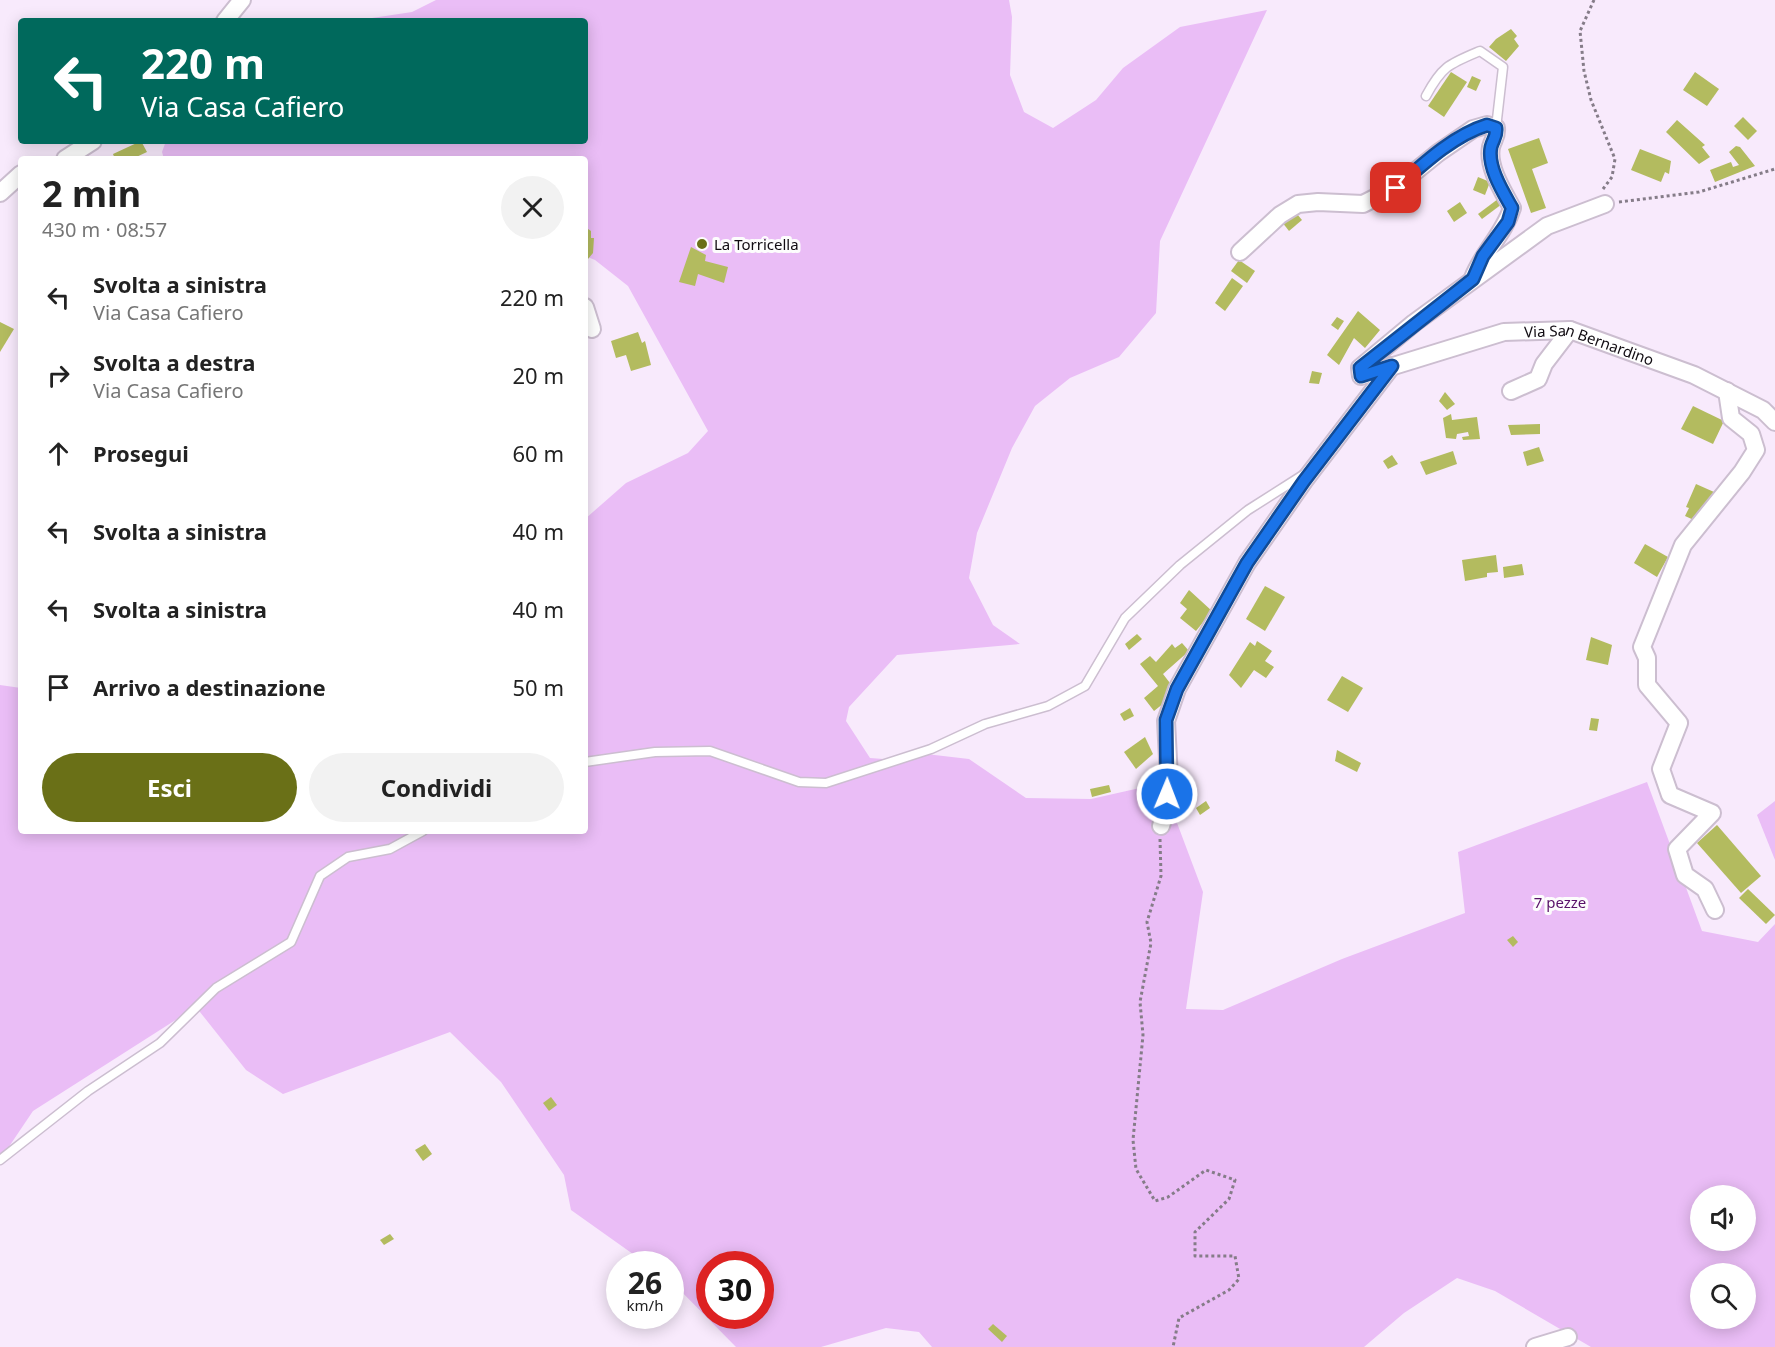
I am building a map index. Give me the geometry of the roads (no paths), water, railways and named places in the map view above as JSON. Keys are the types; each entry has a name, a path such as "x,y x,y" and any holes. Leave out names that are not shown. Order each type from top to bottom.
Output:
{"street":[{"path":"227,18 242,0"},
{"path":"1240,252 1280,215 1298,204 1318,202 1363,204 1396,188 1438,153 1473,129 1487,125 1496,128 1497,137 1491,147 1491,157 1499,185 1512,208 1508,222 1483,256 1473,279"},
{"path":"70,156 88,144"},
{"path":"0,193 18,177"},
{"path":"1473,279 1547,226 1605,204"},
{"name":"Via San Bernardino","path":"1473,279 1360,368 1361,376 1504,332 1570,330 1694,375 1763,410 1775,422"},
{"path":"588,316 592,328"},
{"path":"1511,391 1538,379 1544,364 1570,330"},
{"path":"1161,826 1166,809 1169,777 1166,720 1177,689 1247,563 1313,469 1392,366"},
{"path":"1715,910 1705,889 1685,875 1677,849 1712,813 1670,795 1661,769 1679,723 1647,685 1647,658 1642,647 1683,545 1742,472 1756,450 1751,434 1731,418 1727,391"},
{"path":"1535,1347 1568,1337"}],"lane":[{"path":"1426,96 1438,72 1480,51 1489,55 1503,67 1496,128"},
{"path":"588,762 655,752 710,751 799,782 826,783 931,749 985,724 1048,705 1085,686 1125,618 1180,565 1248,510 1313,469"},
{"path":"0,1160 88,1091 160,1042 216,988 291,942 320,876 348,857 390,849 418,834"}],"place":[{"name":"La Torricella","path":"702,244"}],"park label":[{"name":"7 pezze","path":"1560,902"}]}
